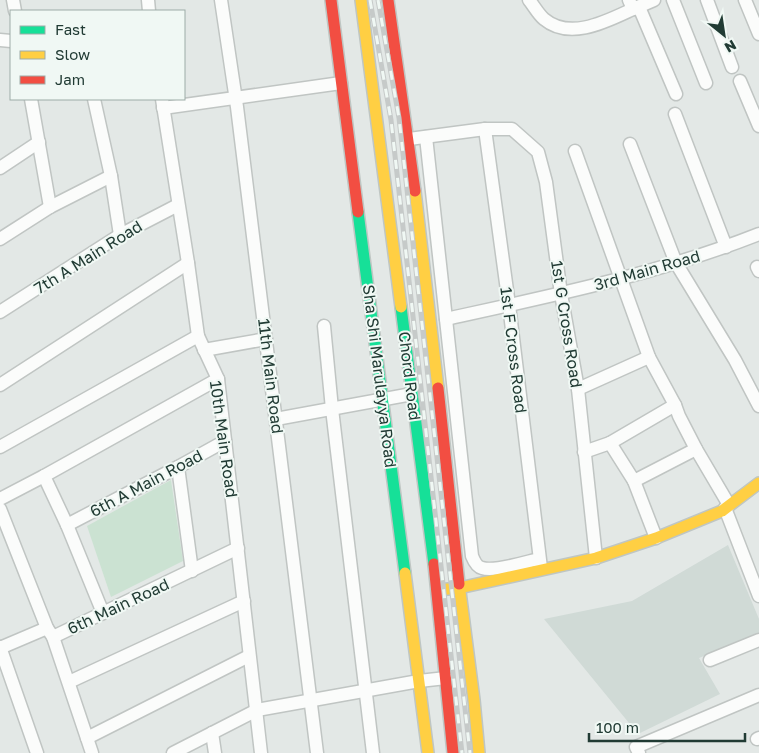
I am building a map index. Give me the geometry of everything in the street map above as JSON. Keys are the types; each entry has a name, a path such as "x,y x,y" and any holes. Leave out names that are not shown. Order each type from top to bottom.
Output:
{"main road":[{"name":"Sha Shi Marulayya Road","path":"331,0 428,753"},
{"name":"Chord Road","path":"361,0 437,590 453,753"},
{"name":"Chord Road","path":"388,0 409,139 479,753"},
{"path":"437,590 459,588 540,565 596,558 656,538 722,511 759,483"}],"street":[{"name":"11th Main Road","path":"221,0 236,97 318,753"},
{"path":"529,0 543,18 555,26 574,29 597,26 634,5 654,0"},
{"path":"673,0 706,83"},
{"path":"706,0 732,67"},
{"path":"745,0 759,34"},
{"path":"634,5 676,94"},
{"path":"740,81 759,126"},
{"path":"162,104 236,97 341,83"},
{"path":"31,100 50,207"},
{"path":"94,100 111,176 120,235"},
{"name":"10th Main Road","path":"162,104 198,336 218,379 261,753"},
{"path":"674,114 726,247"},
{"name":"1st G Cross Road","path":"409,139 484,129 512,129 538,152 546,182 561,294 578,389 596,558"},
{"name":"1st F Cross Road","path":"484,129 509,305 540,565"},
{"path":"426,137 472,556 478,566 483,568 540,565"},
{"path":"0,168 39,142"},
{"path":"630,144 676,263 735,360 759,406"},
{"path":"575,152 649,357 727,506 759,596"},
{"path":"0,239 50,207 111,176"},
{"name":"7th A Main Road","path":"0,312 120,235 178,204"},
{"name":"3rd Main Road","path":"446,319 561,294 621,278 676,263 759,234"},
{"path":"0,385 188,262"},
{"path":"324,326 332,409 373,753"},
{"path":"0,447 198,336"},
{"path":"204,350 266,339"},
{"path":"578,389 649,357"},
{"path":"0,499 218,379"},
{"path":"276,419 412,394"},
{"path":"584,452 610,443 676,406"},
{"name":"6th A Main Road","path":"67,525 224,441"},
{"path":"610,443 634,481 656,538"},
{"path":"634,481 696,449"},
{"path":"178,467 192,571"},
{"path":"44,476 67,525 103,613"},
{"path":"0,509 69,682 92,753"},
{"name":"6th Main Road","path":"0,648 103,613 238,548"},
{"path":"69,682 244,601"},
{"path":"710,660 759,640"},
{"path":"0,648 37,753"},
{"path":"87,738 249,656"},
{"path":"173,753 257,710 419,681 446,678"},
{"path":"639,753 636,747 759,695"},
{"path":"212,733 215,753"}],"shaded area":[{"path":"728,545 759,619 759,633 699,658 720,694 638,734 544,619 632,601"}],"green space":[{"path":"171,480 183,561 111,597 87,526"}],"railway":[{"path":"370,0 391,120 462,753"},
{"path":"378,0 399,118 470,753"}],"traffic: fast":[{"path":"358,212 405,573"},
{"path":"401,307 434,564"}],"traffic: slow":[{"path":"361,0 401,307"},
{"path":"415,191 438,388"},
{"path":"437,590 459,588 596,558 656,538 722,511 759,483"},
{"path":"405,573 428,753"},
{"path":"459,584 479,753"}],"traffic: jam":[{"path":"331,0 358,212"},
{"path":"388,0 415,191"},
{"path":"438,388 459,584"},
{"path":"434,564 453,753"}]}
